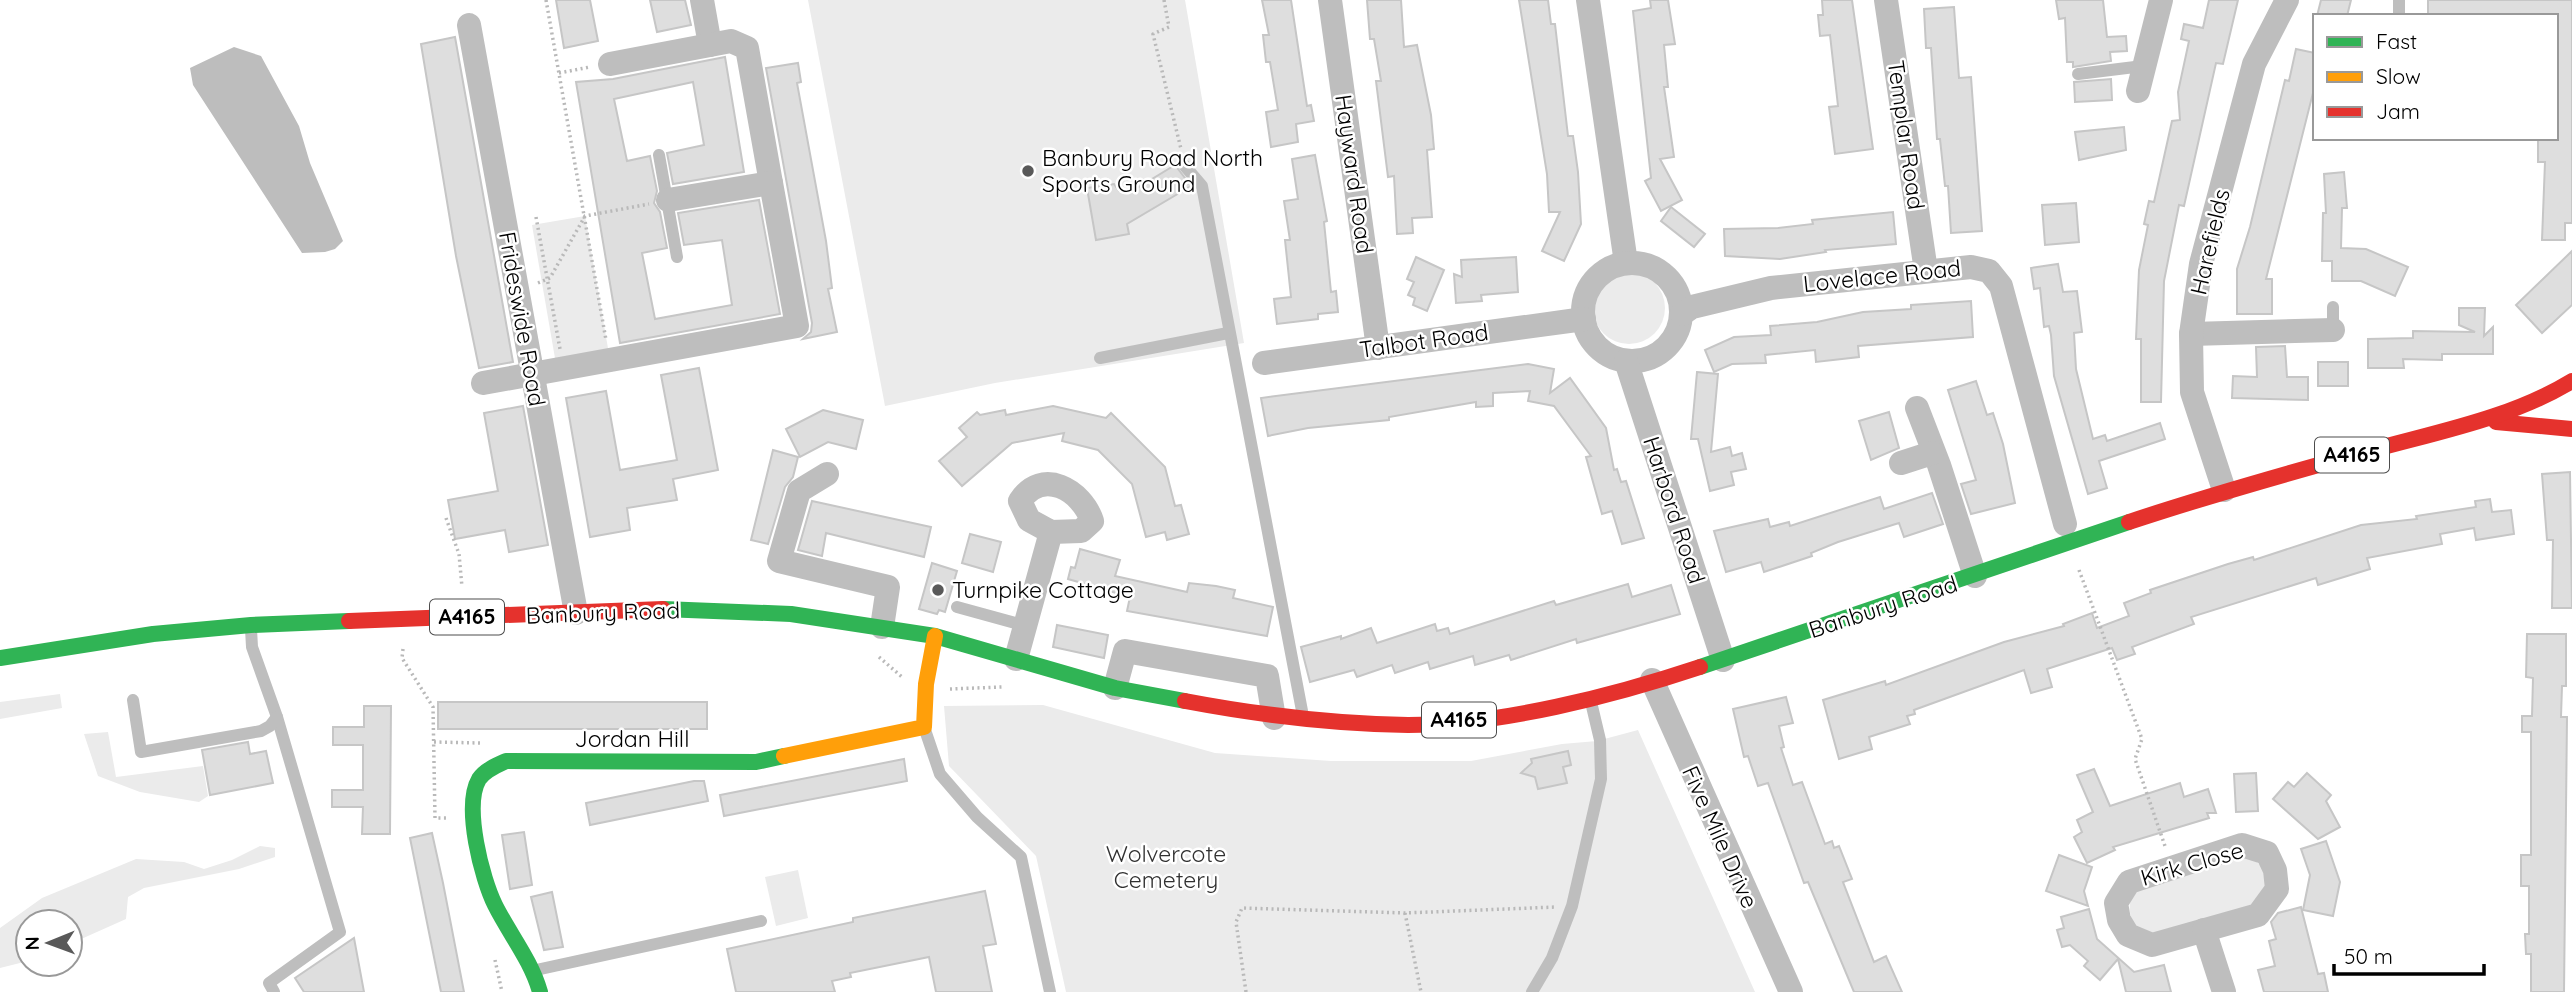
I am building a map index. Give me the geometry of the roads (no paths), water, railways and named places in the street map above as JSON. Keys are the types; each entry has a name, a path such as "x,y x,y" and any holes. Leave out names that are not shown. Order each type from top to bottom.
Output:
{"main road":[{"name":"Banbury Road","path":"0,658 153,634 251,625 662,609 726,611 791,614 935,636 1115,688 1274,718 1410,725 1513,715 1590,698 1723,660 2224,490 2480,421 2546,397 2572,381"},
{"name":"Banbury Road","path":"2480,421 2572,429"},
{"path":"924,727 926,684 935,636"},
{"name":"Jordan Hill","path":"536,970 490,892 474,818 473,795 479,780 489,770 506,761 756,762 924,727"},
{"path":"536,970 540,992"}],"street":[{"path":"702,0 710,45"},
{"name":"Hayward Road","path":"1330,0 1378,348"},
{"path":"1588,0 1626,263"},
{"name":"Templar Road","path":"1886,0 1926,271"},
{"path":"2138,91 2161,0"},
{"name":"Harefields","path":"2224,490 2192,392 2191,334 2201,264 2254,64 2287,0"},
{"name":"Frideswide Road","path":"469,25 576,613"},
{"path":"483,383 797,326 747,48 731,41 610,64"},
{"path":"668,201 771,183"},
{"path":"1626,263 1650,265 1666,276 1677,291 1682,314 1677,332 1659,354 1646,359 1626,361 1600,349 1589,335 1584,319 1585,298 1592,283 1604,272 1626,263"},
{"name":"Lovelace Road","path":"1682,314 1692,307 1740,293 1971,267 1989,271 2001,286 2064,520"},
{"path":"2191,334 2333,318"},
{"name":"Talbot Road","path":"1264,363 1584,319"},
{"name":"Harbord Road","path":"1626,361 1723,660"},
{"path":"1917,408 1932,453 1939,465 1975,576"},
{"path":"1901,463 1932,453"},
{"path":"827,474 799,491 779,561 887,587 882,627"},
{"path":"1016,659 1051,532"},
{"path":"1115,688 1125,651 1267,677 1274,718"},
{"name":"Five Mile Drive","path":"1652,680 1791,992"},
{"name":"Kirk Close","path":"2242,845 2267,853 2275,870 2277,890 2270,903 2258,915 2204,930 2152,945 2128,935 2119,920 2116,903 2122,889 2129,882 2242,845"},
{"path":"2204,930 2224,992"}],"lane":[{"path":"2078,74 2143,66"},
{"path":"659,155 677,257"},
{"path":"1184,165 1202,186 1304,720"},
{"path":"1100,358 1228,333"},
{"path":"957,607 1026,626"},
{"path":"251,625 252,647 276,717 340,932 269,983 274,992"},
{"path":"1532,992 1552,958 1572,906 1601,779 1600,740 1590,698"},
{"path":"133,701 141,752 261,732 276,717"},
{"path":"924,727 940,774 977,817 1021,857 1050,992"},
{"path":"536,970 761,920"}],"place":[{"name":"Banbury Road North Sports Ground","path":"1028,171"},
{"name":"Turnpike Cottage","path":"938,590"}],"park label":[{"name":"Wolvercote Cemetery","path":"1166,867"}]}
